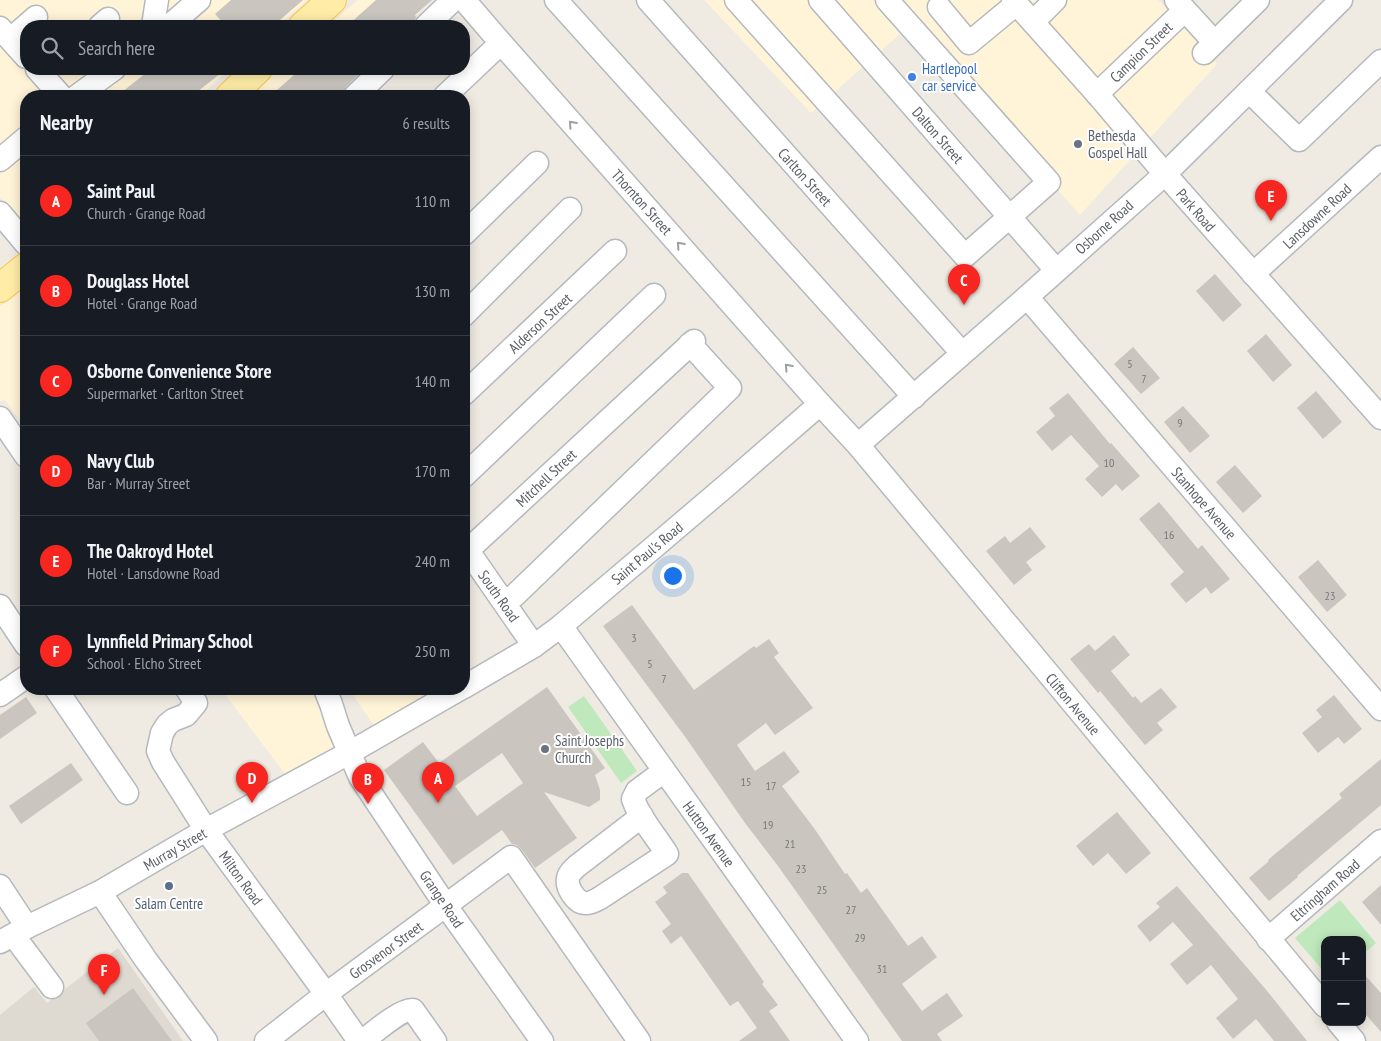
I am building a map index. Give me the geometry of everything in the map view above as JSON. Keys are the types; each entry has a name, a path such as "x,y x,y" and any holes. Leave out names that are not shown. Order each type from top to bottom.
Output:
{"main road":[{"path":"310,20 332,0"},
{"path":"236,90 252,75"},
{"path":"0,288 20,272"}],"street":[{"path":"154,20 157,0"},
{"path":"176,20 198,0"},
{"path":"432,20 454,0"},
{"name":"Thornton Street","path":"464,0 820,404"},
{"path":"556,0 914,397"},
{"name":"Carlton Street","path":"648,0 962,353"},
{"path":"736,0 965,256 1049,182 887,0"},
{"name":"Dalton Street","path":"820,0 1056,270"},
{"path":"1033,22 1055,0"},
{"name":"Campion Street","path":"1097,94 1181,5 1205,43 1258,0"},
{"name":"Osborne Road","path":"858,445 1164,174 1341,0"},
{"path":"940,7 969,42 1015,2"},
{"name":"Park Road","path":"1015,2 1097,94 1164,174 1381,418"},
{"path":"31,20 36,17"},
{"path":"20,26 6,34 20,50"},
{"path":"470,72 501,43"},
{"path":"1249,91 1300,140 1381,61"},
{"path":"47,75 57,90"},
{"path":"85,90 106,75"},
{"path":"361,90 377,75"},
{"path":"451,90 467,75"},
{"path":"0,160 20,143"},
{"name":"Lansdowne Road","path":"1253,274 1381,157"},
{"path":"470,228 537,163"},
{"path":"470,309 570,209"},
{"path":"0,213 20,237"},
{"name":"Alderson Street","path":"470,388 615,252"},
{"path":"470,470 654,295"},
{"name":"Stanhope Avenue","path":"1027,297 1381,709"},
{"name":"Mitchell Street","path":"470,544 692,342 730,388 514,596"},
{"name":"Clifton Avenue","path":"820,404 858,445 1321,1001"},
{"name":"Saint Paul's Road","path":"470,683 534,646 561,626 820,404"},
{"path":"0,418 20,447"},
{"name":"South Road","path":"470,554 534,646"},
{"path":"0,606 20,636"},
{"name":"Hutton Avenue","path":"561,626 857,1041"},
{"path":"0,695 20,680"},
{"path":"60,695 127,793"},
{"name":"Milton Road","path":"191,695 196,703 186,715 173,720 167,725 162,733 158,751 163,762 206,830 359,1041"},
{"name":"Grange Road","path":"327,695 338,726 360,777 446,906 542,1041"},
{"path":"349,753 450,695"},
{"name":"Murray Street","path":"14,935 100,892 206,830 349,753"},
{"path":"642,816 636,808 633,799 636,791 664,771"},
{"name":"Eltringham Road","path":"1268,939 1381,841"},
{"name":"Grosvenor Street","path":"266,1041 326,994 511,857 639,1041"},
{"path":"0,886 14,935 52,987"},
{"path":"100,892 146,960 206,1041"},
{"path":"363,1041 396,1016 410,1009 413,1010 435,1041"},
{"path":"1341,1026 1354,1041"}],"shaded area":[{"path":"0,0 307,0 285,20 20,20 20,75 223,75 207,90 20,90 20,219 0,197"},
{"path":"358,0 432,0 411,20 335,20"},
{"path":"704,0 1158,0 1217,64 1080,215 911,24 811,113"},
{"path":"271,75 354,75 338,90 254,90"},
{"path":"20,290 20,420 5,400 0,401 0,306"},
{"path":"226,695 321,695 354,741 288,778"},
{"path":"353,695 453,695 383,739"},
{"path":"118,948 183,1041 0,1041 0,1015 34,987 47,1003"}],"green space":[{"path":"584,696 637,771 621,783 568,707"},
{"path":"1340,900 1376,943 1366,952 1366,936 1321,936 1321,968 1295,938"}],"building":[{"path":"231,0 303,0 280,20 220,20 215,14"},
{"path":"376,0 432,0 415,15 415,20 354,20"},
{"path":"143,75 218,75 200,90 125,90"},
{"path":"294,75 358,75 344,90 277,90"},
{"path":"1215,274 1242,305 1223,322 1196,291"},
{"path":"1266,334 1292,365 1273,382 1247,351"},
{"path":"1133,347 1160,378 1141,394 1114,364"},
{"path":"1316,391 1342,422 1323,439 1297,408"},
{"path":"1068,393 1110,444 1140,476 1122,491 1116,484 1102,497 1085,479 1099,466 1071,435 1052,451 1036,432 1055,416 1049,408"},
{"path":"1183,406 1210,436 1190,453 1164,422"},
{"path":"1235,465 1262,496 1243,513 1216,482"},
{"path":"1159,502 1198,549 1202,545 1230,579 1211,594 1206,587 1186,603 1170,584 1184,572 1139,519"},
{"path":"1030,527 1046,547 1026,562 1032,570 1014,585 986,551 1005,536 1010,543"},
{"path":"1318,560 1347,595 1327,612 1298,577"},
{"path":"632,605 694,690 754,646 756,648 769,639 779,653 774,657 813,708 775,735 766,723 737,745 755,771 784,751 800,772 782,786 814,828 845,874 847,873 861,893 867,888 908,946 922,936 937,957 902,984 922,1011 947,993 963,1016 937,1034 942,1041 902,1041 686,738 603,626"},
{"path":"1114,635 1130,655 1111,671 1133,698 1135,696 1141,703 1161,688 1177,707 1157,723 1163,730 1145,745 1100,691 1098,693 1070,659 1089,644 1095,651"},
{"path":"547,687 605,768 595,775 600,790 600,800 589,807 544,792 577,838 535,868 522,850 517,845 512,844 502,830 453,865 384,770 423,742 439,763","holes":["502,753 523,783 477,816 455,786"]},
{"path":"1334,695 1362,729 1344,744 1338,737 1318,753 1302,733 1322,717 1316,710"},
{"path":"26,697 37,713 0,739 0,715"},
{"path":"1381,759 1381,805 1269,901 1249,878 1342,798 1339,794"},
{"path":"71,763 83,780 21,824 9,806"},
{"path":"1117,812 1151,853 1126,874 1108,853 1093,866 1076,846"},
{"path":"682,873 688,873 764,982 762,984 778,1005 769,1011 790,1041 739,1041 757,1028 738,1001 730,1006 681,936 671,944 662,931 671,924 655,902 667,893 663,887"},
{"path":"1381,885 1381,925 1362,902"},
{"path":"1177,886 1268,992 1307,1041 1274,1041 1256,1019 1233,1039 1216,1018 1238,999 1211,965 1187,985 1170,964 1193,945 1173,922 1150,942 1137,926 1160,907 1156,903"},
{"path":"1366,976 1381,993 1381,1032 1366,1015"},
{"path":"133,988 172,1041 99,1041 86,1023"}],"place":[{"name":"Hartlepool car service","path":"912,77"},
{"name":"Bethesda Gospel Hall","path":"1078,144"},
{"name":"The Oakroyd Hotel","path":"1271,221"},
{"name":"Osborne Convenience Store","path":"964,305"},
{"name":"Saint Josephs Church","path":"545,749"},
{"name":"Navy Club","path":"252,803"},
{"name":"Saint Paul","path":"438,803"},
{"name":"Douglass Hotel","path":"368,804"},
{"name":"Salam Centre","path":"169,886"},
{"name":"Lynnfield Primary School","path":"104,995"}]}
